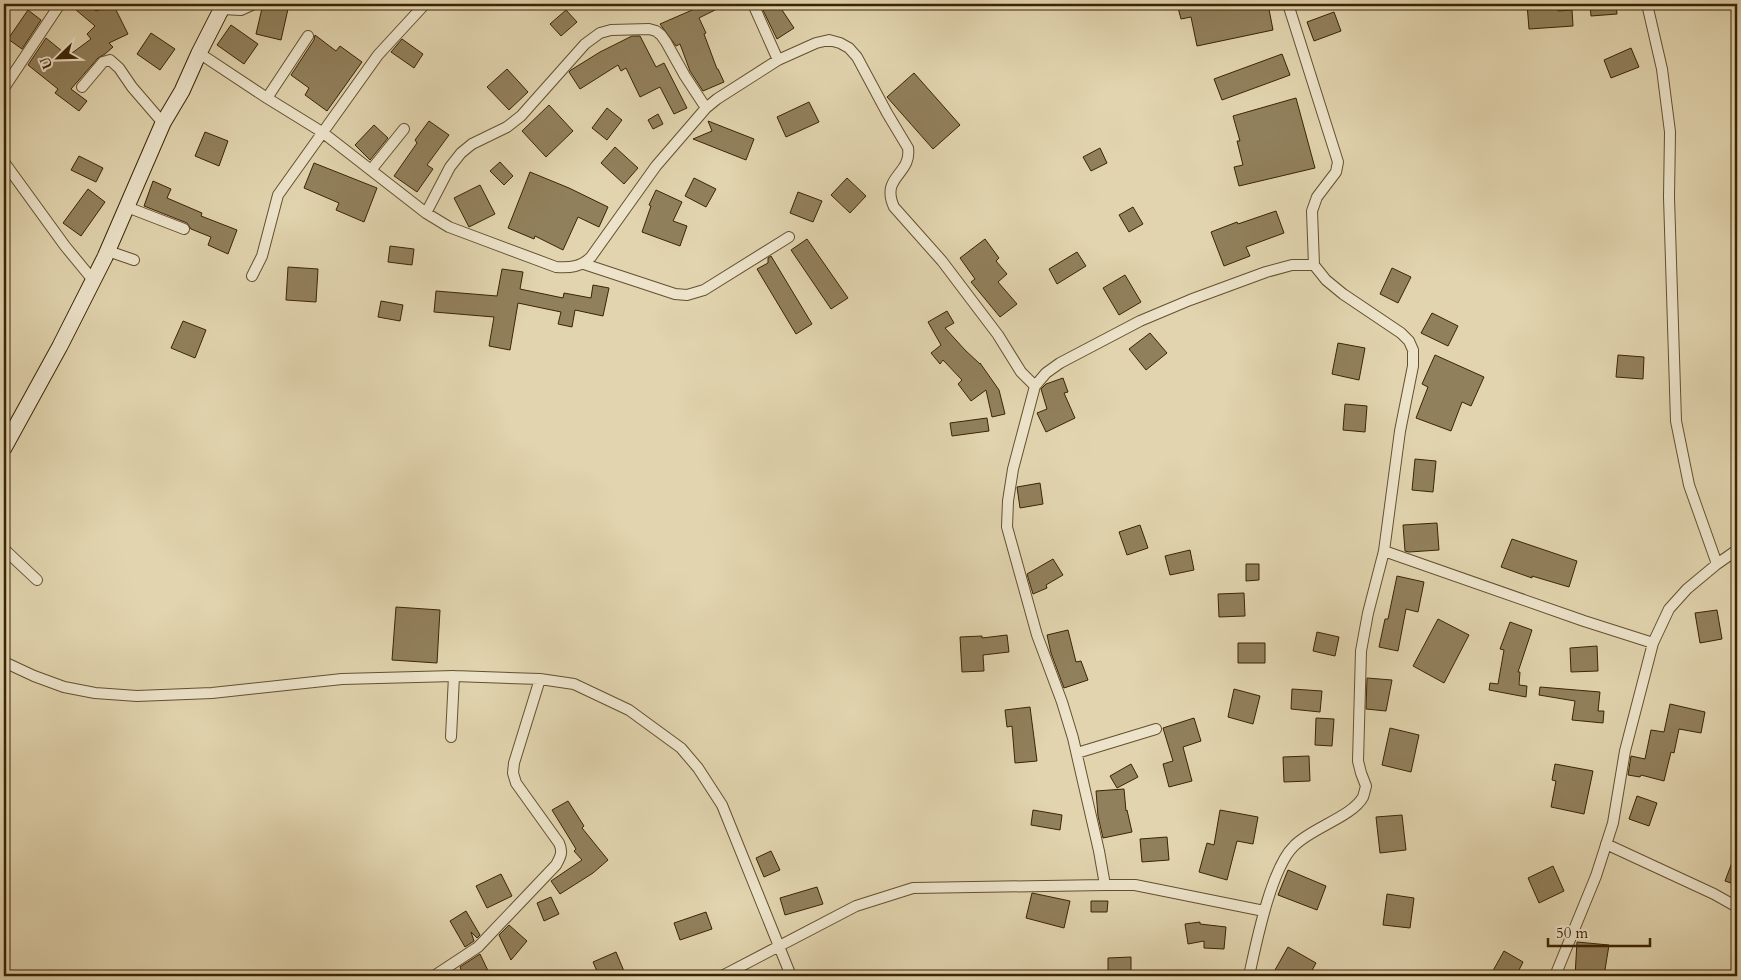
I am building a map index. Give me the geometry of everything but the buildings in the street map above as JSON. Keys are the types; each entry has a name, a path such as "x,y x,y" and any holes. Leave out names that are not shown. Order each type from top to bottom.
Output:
{"street":[{"path":"4,88 60,4"},
{"path":"4,448 94,280 163,123 182,91 223,6 241,10 254,4"},
{"path":"252,276 262,256 278,195 378,55 425,4"},
{"path":"754,4 778,60"},
{"path":"1248,976 1264,911 1284,859 1293,846 1310,832 1351,810 1362,798 1366,786 1358,761 1362,651 1368,613 1384,551 1400,431 1413,366 1413,350 1409,341 1401,333 1343,294 1326,280 1314,265 1312,212 1317,197 1336,172 1338,162 1288,4"},
{"path":"1647,4 1662,70 1670,132 1669,196 1676,421 1689,485 1717,564"},
{"path":"426,213 450,167 461,153 472,144 507,127 521,116 586,44 600,33 611,30 649,29 656,31 666,42 706,108"},
{"path":"267,98 308,36"},
{"path":"584,264 656,166 706,108 778,60 816,43 830,40 849,48 857,57 908,148 908,160 905,167 891,184 891,199 894,206 942,261 998,335 1021,372 1035,386"},
{"path":"199,53 322,132 426,213 448,227 556,268 570,268 584,264 675,294 687,295 704,290 789,237"},
{"path":"82,87 103,62 110,60 120,68 132,87 163,123"},
{"path":"371,170 404,129"},
{"path":"4,162 59,238 94,280"},
{"path":"127,207 184,229"},
{"path":"108,251 134,260"},
{"path":"1105,885 1077,753 1062,702 1037,635 1007,527 1012,468 1035,386 1060,363 1140,321 1266,272 1292,265 1314,265"},
{"path":"4,549 37,580"},
{"path":"1555,976 1596,876 1613,823 1625,751 1653,643 1669,609 1686,589 1737,550"},
{"path":"1384,551 1653,643"},
{"path":"4,662 64,687 95,693 137,696 220,692 342,679 454,676 540,679 574,684 629,710 682,748 722,805 791,976"},
{"path":"451,737 454,676"},
{"path":"434,976 478,947 556,865 561,856 562,850 559,843 516,783 513,773 514,763 540,679"},
{"path":"1077,753 1156,729"},
{"path":"1606,844 1714,894 1737,907"},
{"path":"722,976 856,906 913,888 1135,885 1264,911"}]}
